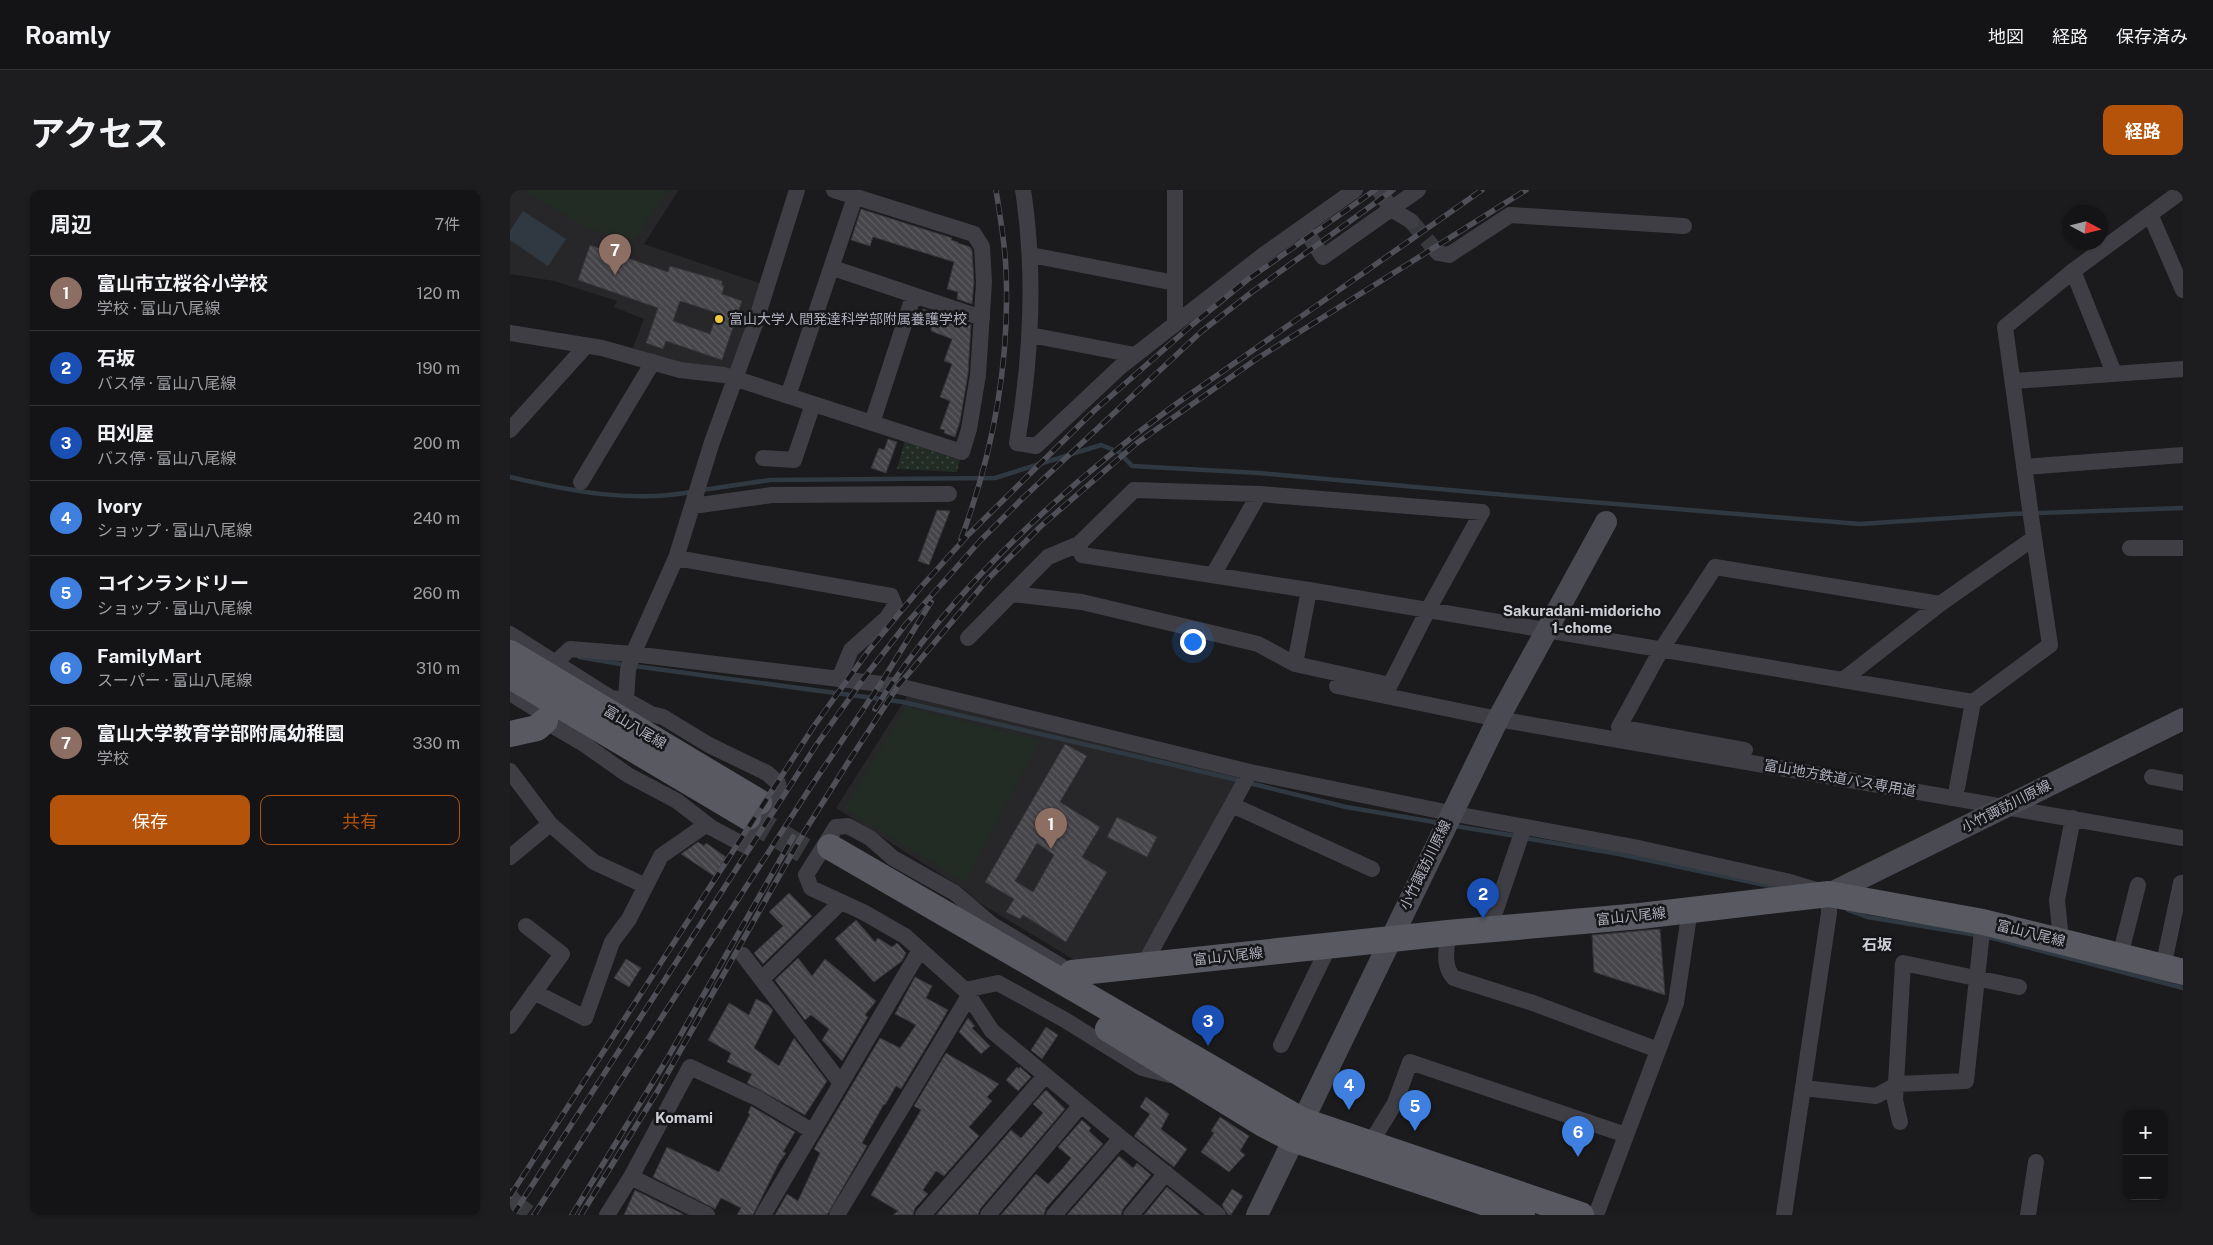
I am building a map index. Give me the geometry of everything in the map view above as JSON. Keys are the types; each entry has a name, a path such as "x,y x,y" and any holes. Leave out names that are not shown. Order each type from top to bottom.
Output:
{"main road":[{"name":"小竹諏訪川原線","path":"1257,1215 1450,813 1498,719 1606,522"},
{"name":"富山八尾線","path":"510,653 754,809 510,676"},
{"name":"小竹諏訪川原線","path":"1829,894 2183,719"},
{"path":"510,734 537,728 545,721"},
{"path":"1522,1215 1297,1129 826,854 1263,1124 1297,1129 1370,1144 1581,1215"},
{"name":"富山八尾線","path":"1072,973 1448,933 1640,916 1829,894 1983,922 2173,969"}],"street":[{"path":"626,700 631,661 676,558 712,442 736,378 797,190"},
{"path":"510,333 586,346 680,370 736,378 962,452 969,429 978,375 984,282 982,247 974,234 834,190"},
{"path":"1023,190 1030,255 1030,335 1025,394 1017,443 1036,446 1120,367 1262,256 1355,190"},
{"path":"1175,190 1175,324"},
{"path":"1379,190 1391,209 1411,221"},
{"path":"1303,227 1323,257 1418,190"},
{"path":"1958,788 1973,702 2050,645 2006,326 2073,271 2183,190"},
{"path":"788,396 855,197"},
{"path":"2150,214 2183,290"},
{"path":"1438,253 1449,255 1510,215 1684,226"},
{"path":"1030,255 1175,283"},
{"path":"832,268 913,297 982,318"},
{"path":"2073,271 2114,373"},
{"path":"872,423 913,297"},
{"path":"1030,335 1135,355"},
{"path":"510,430 586,346"},
{"path":"581,482 653,362"},
{"path":"2014,382 2183,369"},
{"path":"764,458 794,460 813,404"},
{"path":"2024,467 2183,455"},
{"path":"968,638 1048,557 1079,544 1134,490 1259,494 1482,512 1428,610 1390,685 1295,664 1258,644 1082,602 1013,594"},
{"path":"692,506 772,495 949,494"},
{"path":"1213,575 1259,494"},
{"path":"1844,679 1940,604 2034,538"},
{"path":"1079,544 1082,554 1309,590 1973,702"},
{"path":"2130,548 2183,548"},
{"path":"676,558 891,596 895,606 887,618 851,650 839,679"},
{"path":"1940,604 1715,567 1661,650 1619,727 1958,788 2014,802"},
{"path":"1295,664 1309,590"},
{"path":"510,634 611,698 626,700 651,714 663,717 709,745 767,773 778,783 779,789 744,845 707,824 677,801 628,774 584,744 545,721 536,709 510,693"},
{"path":"556,662 570,648 631,661 898,686 1250,772 1524,828 1634,847 1786,881 1829,894 1829,913 1784,1215"},
{"name":"富山地方鉄道バス専用道","path":"1337,686 1498,719 2014,802 2073,818 2183,838"},
{"path":"510,771 550,824 594,862 646,886"},
{"path":"1144,964 1250,772"},
{"path":"2152,777 2183,783"},
{"path":"1232,805 1372,869"},
{"path":"2058,940 2060,930 2057,900 2073,818"},
{"path":"510,857 550,824"},
{"path":"534,992 585,1018 612,942 629,919 661,856 707,824"},
{"path":"1072,973 991,924 955,893 892,858 870,838 848,826 836,827 806,875 811,888 863,912 905,936 967,993 992,1031 1211,1213"},
{"path":"1489,930 1524,828"},
{"path":"2173,969 2181,883 2183,883"},
{"path":"2120,956 2138,885"},
{"path":"762,979 841,902"},
{"path":"1596,1215 1676,1003 1690,909"},
{"path":"1803,1088 1876,1096 1898,1084 1966,1081 1983,922"},
{"path":"512,1016 534,992 562,954 526,926"},
{"path":"1448,933 1446,962 1449,972 1454,978 1533,1003 1658,1050"},
{"path":"1281,1045 1329,946"},
{"path":"763,1215 840,1082 920,950"},
{"path":"743,955 840,1082"},
{"path":"1900,1122 1895,1100 1898,1084 1903,963 2018,987"},
{"path":"837,1215 967,993 998,983 1066,1020 1142,1068 1190,1080"},
{"path":"1370,1144 1394,1103 1410,1062 1626,1135"},
{"path":"607,1215 631,1177 690,1067 757,1098 812,1130"},
{"path":"923,1215 1045,1076"},
{"path":"988,1215 1081,1105"},
{"path":"1054,1215 1121,1138"},
{"path":"2028,1215 2036,1162"},
{"path":"1131,1215 1166,1174"},
{"path":"631,1177 707,1215"}],"shaded area":[{"path":"510,190 679,190 644,244 762,284 734,371 684,365 633,348 644,319 614,307 617,301 554,281 510,274"},
{"path":"523,190 668,190 634,240 589,229"},
{"path":"523,211 566,239 548,266 510,240 510,231"},
{"path":"905,440 960,459 957,472 897,469"},
{"path":"909,693 1238,773 1239,785 1138,958 1081,964 978,902 964,889 836,808"},
{"path":"906,707 1040,740 965,882 844,809"}],"building":[{"path":"861,209 952,238 951,240 970,247 972,250 974,282 972,304 957,299 958,292 947,289 954,262 873,237 870,246 851,240"},
{"path":"590,245 668,272 670,266 722,281 724,286 722,294 742,301 722,360 666,341 663,349 646,343 658,308 578,280","holes":["680,301 717,313 710,334 673,321"]},
{"path":"923,309 971,325 968,374 960,421 955,437 944,433 945,430 940,429 950,401 940,397 952,364 944,361 952,339 931,331 931,327 919,323"},
{"path":"888,439 897,442 886,473 871,468 879,448 884,450"},
{"path":"937,510 950,511 929,565 918,561"},
{"path":"1065,744 1087,756 1060,802 1100,827 1082,857 1107,872 1066,942 1023,915 1020,919 1006,912 1014,899 985,882","holes":["1037,843 1054,855 1033,892 1015,881"]},
{"path":"1117,817 1157,837 1147,857 1107,837"},
{"path":"698,842 704,846 706,843 726,857 714,876 681,854"},
{"path":"789,893 812,916 763,964 754,953 783,926 769,912"},
{"path":"856,920 875,942 878,938 892,947 897,943 906,953 902,961 874,982 835,939"},
{"path":"1660,929 1665,995 1594,972 1592,935"},
{"path":"798,958 812,976 825,959 876,1001 865,1015 868,1017 842,1061 822,1040 829,1029 811,1015 805,1020 775,980"},
{"path":"626,959 641,968 629,987 614,978"},
{"path":"915,977 932,986 926,998 948,1010 936,1031 901,1089 896,1086 884,1104 862,1143 867,1146 827,1215 775,1215 787,1194 798,1201 820,1153 814,1149 880,1038 900,1048 916,1025 895,1014"},
{"path":"756,999 773,1010 754,1048 779,1066 794,1038 827,1081 805,1115 747,1083 752,1074 727,1062 731,1053 708,1040 729,1003 749,1015"},
{"path":"968,1018 975,1026 972,1028 990,1046 981,1054 959,1032"},
{"path":"1046,1027 1058,1035 1042,1059 1031,1050"},
{"path":"946,1053 999,1084 987,1097 992,1101 969,1127 979,1136 944,1176 936,1171 923,1190 928,1194 915,1208 913,1215 893,1215 898,1211 871,1195 921,1110 914,1106"},
{"path":"1017,1067 1019,1069 1020,1067 1031,1077 1018,1091 1006,1080"},
{"path":"1046,1090 1065,1109 980,1209 978,1215 936,1215 1011,1130 1021,1138 1043,1113 1033,1104"},
{"path":"1146,1097 1169,1114 1161,1129 1187,1149 1174,1167 1134,1136 1150,1114 1140,1107"},
{"path":"751,1106 795,1132 783,1152 786,1153 753,1215 737,1215 741,1208 721,1198 715,1209 653,1177 667,1147 719,1172 750,1114 748,1113"},
{"path":"1220,1117 1249,1136 1240,1151 1245,1155 1229,1172 1201,1152 1214,1133 1211,1131"},
{"path":"1082,1120 1091,1128 1089,1131 1103,1144 1046,1208 1044,1215 1001,1215 1036,1174 1048,1184 1063,1168 1071,1158 1058,1147"},
{"path":"1119,1156 1133,1168 1137,1163 1151,1175 1123,1209 1121,1215 1067,1215"},
{"path":"1167,1187 1184,1201 1200,1215 1144,1215"},
{"path":"1232,1189 1243,1196 1231,1215 1228,1215 1222,1205"},
{"path":"635,1190 683,1214 683,1215 624,1215"}],"waterway":[{"path":"702,490 770,480 995,478 1101,445 1119,452 1132,466 1259,473 1860,524 2011,514 2183,508"},
{"path":"510,477 577,491 623,496 668,495 691,492"},
{"path":"579,657 626,665"},
{"path":"634,666 903,702 1242,781"},
{"path":"1249,783 1346,807 1440,823"},
{"path":"1455,826 1516,836"},
{"path":"1524,838 1619,854 1779,888"},
{"path":"1848,910 1867,917 1977,935"},
{"path":"1985,936 2183,988"}],"tunnel":[{"path":"1411,221 1438,253"},
{"path":"748,817 823,862"},
{"path":"516,1203 532,1215"}],"railway":[{"path":"961,539 982,474 997,407 1002,373 1007,304 1006,270 996,190"},
{"path":"510,1196 814,726 869,650 921,587 969,534 1095,410 1193,324 1247,280 1375,190"},
{"path":"513,1215 817,744 864,678 906,624 980,541 1023,498 1202,331 1252,292 1393,190"},
{"path":"875,709 905,665 938,622 974,582 1051,505 1134,436 1176,404 1482,190"},
{"path":"581,1215 657,1092 803,834 847,764 898,686 988,579 1041,526 1137,443 1258,358 1526,190"},
{"path":"534,1215 810,788 881,683 931,602"},
{"path":"572,1215 667,1059 793,837"}],"place":[{"name":"富山大学教育学部附属幼稚園","path":"615,275"},
{"name":"富山大学人間発達科学部附属養護学校","path":"719,319"},
{"name":"富山市立桜谷小学校","path":"1051,849"},
{"name":"石坂","path":"1483,919"},
{"name":"田刈屋","path":"1208,1046"},
{"name":"Ivory","path":"1349,1110"},
{"name":"コインランドリー","path":"1415,1131"},
{"name":"FamilyMart","path":"1578,1157"}],"district":[{"name":"Sakuradani-midoricho 1-chome","path":"1582,620"},
{"name":"石坂","path":"1877,945"},
{"name":"Komami","path":"684,1118"}]}
